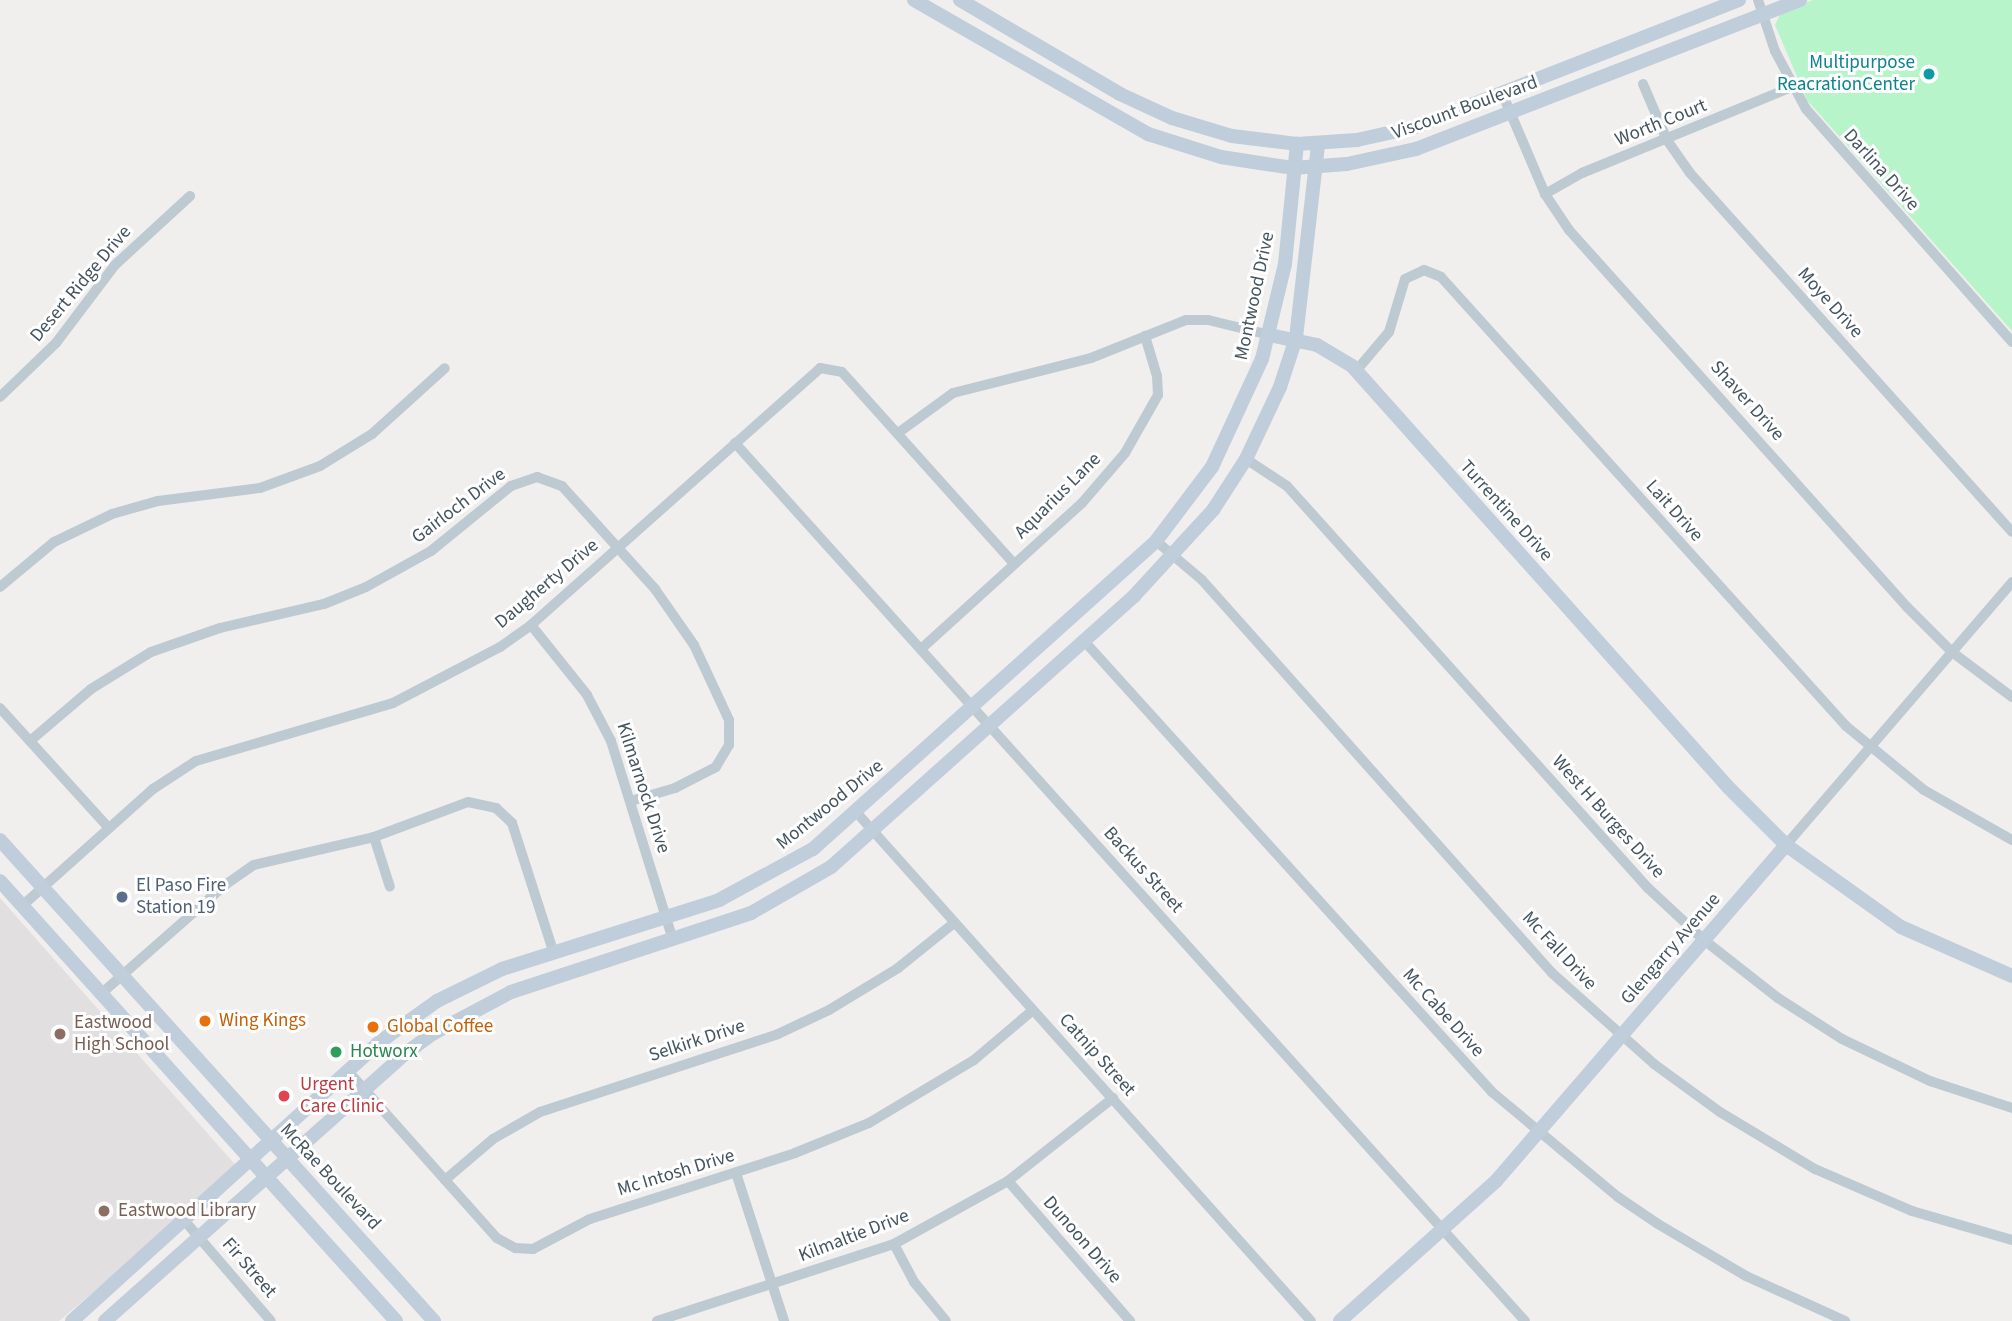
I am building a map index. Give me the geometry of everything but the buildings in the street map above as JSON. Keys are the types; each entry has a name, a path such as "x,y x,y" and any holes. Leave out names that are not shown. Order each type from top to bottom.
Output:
{"main road":[{"name":"Viscount Boulevard","path":"960,0 1105,85 1204,129 1297,144 1387,135 1739,0"},
{"name":"Viscount Boulevard","path":"918,1 1148,134 1193,150 1293,168 1316,168 1416,149 1800,0"},
{"path":"1094,105 1105,85"},
{"name":"Montwood Drive","path":"72,1321 404,1022 437,1001 502,969 719,900 770,876 857,813 1156,541 1212,467 1252,389 1270,335 1285,264 1297,144"},
{"path":"105,1321 406,1053 481,1006 673,940 779,900 831,867 874,832 1085,642 1174,557 1213,510 1246,459 1280,387 1296,338 1318,144"},
{"name":"Turrentine Drive","path":"1270,335 1296,338 1333,354 1356,371 1728,788 1786,845 1901,927 2012,976"},
{"name":"McRae Boulevard","path":"0,840 434,1321"},
{"name":"Glengarry Avenue","path":"1340,1321 1443,1230 1538,1133 1786,845"},
{"path":"0,881 396,1321"},
{"path":"66,954 86,936"},
{"path":"179,1079 199,1063"}],"street":[{"name":"Darlina Drive","path":"1758,0 1792,87 1826,135 2012,342"},
{"name":"Moye Drive","path":"1643,84 1667,140 1690,173 2012,532"},
{"name":"Worth Court","path":"1545,194 1582,173 1792,87"},
{"name":"Shaver Drive","path":"1502,93 1545,194 1569,230 1907,607 1952,652 2012,697"},
{"name":"Desert Ridge Drive","path":"0,397 56,343 115,265 190,196"},
{"name":"Lait Drive","path":"1356,371 1389,332 1405,279 1424,270 1441,277 1798,676 1870,748 1959,814 2012,840"},
{"name":"Turrentine Drive","path":"898,433 953,393 1091,358 1195,319 1270,335"},
{"name":"Aquarius Lane","path":"921,649 1100,483 1153,410 1159,384 1145,336"},
{"name":"Daugherty Drive","path":"22,906 153,789 196,761 393,703 468,666 531,625 811,373 828,366 842,372 1014,564"},
{"path":"0,587 54,542 112,513 158,500 260,488 320,466 372,434 445,368"},
{"name":"Backus Street","path":"735,443 1525,1321"},
{"name":"West H Burges Drive","path":"1246,459 1287,486 1648,888 1704,940 1778,998 1852,1044 1930,1081 2012,1108"},
{"name":"Gairloch Drive","path":"30,741 91,689 151,652 220,628 324,604 405,566 517,482 537,477 562,486 656,589 694,645 731,731 729,746 716,767 675,788 631,802"},
{"name":"Mc Fall Drive","path":"1156,541 1202,580 1552,973 1621,1037 1720,1112 1815,1169 1912,1211 2012,1240"},
{"name":"Glengarry Avenue","path":"1786,845 2012,582"},
{"name":"Kilmarnock Drive","path":"531,625 572,674 601,718 631,802 673,940"},
{"name":"Mc Cabe Drive","path":"1085,642 1451,1050 1538,1133 1618,1196 1704,1252 1845,1321"},
{"path":"0,708 109,828"},
{"path":"102,993 225,885 254,866 374,837 461,803 496,808 516,833 553,951"},
{"name":"Catnip Street","path":"857,813 1311,1321"},
{"path":"374,837 390,887"},
{"name":"Selkirk Drive","path":"445,1180 493,1139 540,1112 817,1017 898,968 954,923"},
{"name":"Mc Intosh Drive","path":"348,1070 497,1238 515,1248 533,1249 590,1219 736,1173 837,1137 901,1106 974,1060 1033,1010"},
{"name":"Kilmaltie Drive","path":"657,1321 894,1244 1008,1181 1113,1098"},
{"path":"736,1173 784,1321"},
{"name":"Dunoon Drive","path":"1008,1181 1130,1321"},
{"name":"Fir Street","path":"184,1220 271,1321"},
{"path":"894,1244 914,1282 946,1321"}],"shaded area":[{"name":"Eastwood High School","path":"0,898 239,1169 59,1321 0,1321"}],"green space":[{"path":"1813,0 2012,0 2012,331 1807,100 1775,25 1781,12"}],"place":[{"name":"Multipurpose ReacrationCenter","path":"1929,74"},
{"name":"El Paso Fire Station 19","path":"122,897"},
{"name":"Wing Kings","path":"205,1021"},
{"name":"Global Coffee","path":"373,1027"},
{"name":"Eastwood High School","path":"60,1034"},
{"name":"Hotworx","path":"336,1052"},
{"name":"Urgent Care Clinic","path":"284,1096"},
{"name":"Eastwood Library","path":"104,1211"}]}
